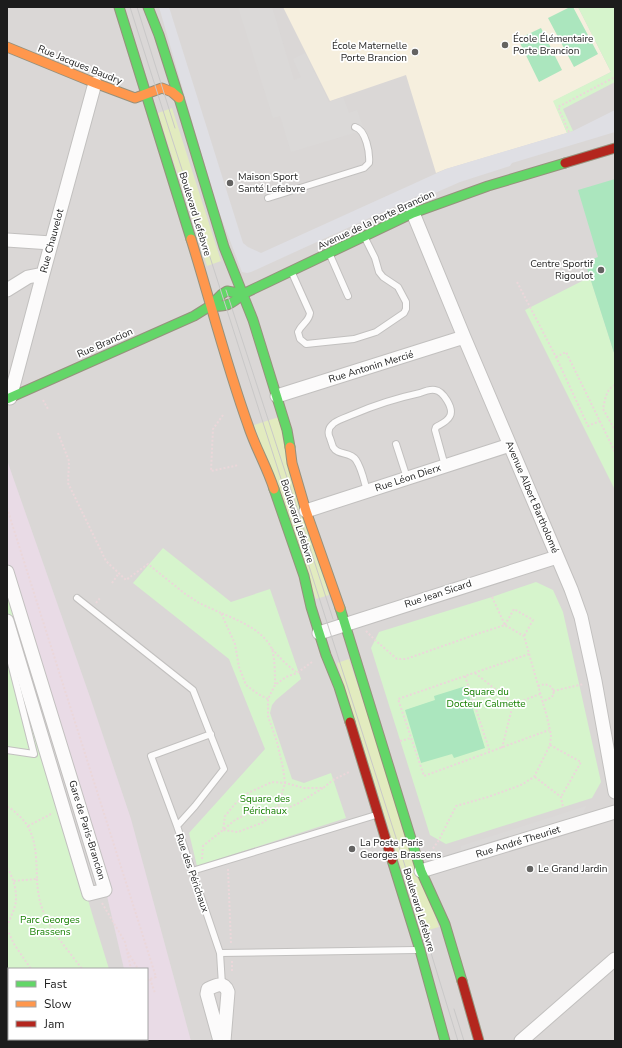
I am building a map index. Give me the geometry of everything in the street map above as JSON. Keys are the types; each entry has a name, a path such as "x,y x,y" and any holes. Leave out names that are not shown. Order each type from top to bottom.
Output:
{"main road":[{"name":"Boulevard Lefebvre","path":"148,7 159,35 179,98 224,247 253,320 277,396 287,430 292,463 306,511 351,622 421,872 445,924 479,1041"},
{"name":"Boulevard Lefebvre","path":"154,7 159,35"},
{"name":"Boulevard Lefebvre","path":"119,8 248,426 272,480 304,576 319,633 339,688 420,950 445,1041"},
{"name":"Rue Jacques Baudry","path":"7,47 134,98 162,88 172,92 179,98"},
{"name":"Avenue de la Porte Brancion","path":"210,306 226,307 232,305 243,294 413,213 487,187 615,148"},
{"name":"Avenue de la Porte Brancion","path":"210,306 227,291 243,294"},
{"name":"Rue Brancion","path":"8,399 187,319 210,306"}],"street":[{"name":"Rue Chauvelot","path":"8,399 95,83"},
{"name":"Avenue Albert Bartholomé","path":"413,213 427,243 464,337 572,590 581,617 595,681 615,792"},
{"path":"7,240 51,243"},
{"path":"7,290 28,277 43,274"},
{"name":"Rue Antonin Mercié","path":"277,396 464,337"},
{"name":"Rue Léon Dierx","path":"306,511 510,445"},
{"name":"Rue Jean Sicard","path":"319,633 558,557"},
{"name":"Gare de Paris-Brancion","path":"7,572 105,890 89,894 7,620"},
{"name":"Rue André Theuriet","path":"421,872 615,812"},
{"path":"521,1041 615,959"},
{"path":"220,1041 207,994 208,989 217,985 222,985"},
{"name":"Rue des Périchaux","path":"222,985 226,987 228,992 224,1041"}],"lane":[{"path":"268,198 364,168 369,163 364,134 359,128 355,127"},
{"path":"291,271 310,313 310,318 300,326 298,332 300,339 306,344 354,339 376,332 404,313 406,309 406,302 398,287 379,272 375,258 365,236"},
{"path":"329,253 348,296"},
{"path":"367,491 357,461 349,455 338,453 333,448 328,432 329,428 336,422 404,396 434,389 440,391 447,399 451,412 450,416 445,422 436,427 435,430 445,466"},
{"path":"396,444 407,478"},
{"name":"Rue des Périchaux","path":"77,598 193,690 211,734 224,769 177,826 220,953 222,985"},
{"path":"7,643 34,754 7,750"},
{"path":"177,826 151,756 211,734"},
{"path":"192,871 378,814"},
{"path":"220,953 420,950"}],"path":[{"path":"569,132 558,107 615,77"},
{"path":"517,282 556,357 588,426 600,421"},
{"path":"556,357 566,352 615,452"},
{"path":"615,385 608,389 603,409 615,430"},
{"path":"223,415 213,429 211,471 239,465"},
{"path":"58,433 68,461 68,483 106,561 126,580 148,564 199,603 247,625 263,637 284,663 297,673"},
{"path":"7,508 156,977 148,979 154,993"},
{"path":"112,583 119,573"},
{"path":"431,851 439,840 456,806 488,797 521,785 534,777 550,745 550,730 524,636 505,625 492,597"},
{"path":"351,622 397,659 406,659 505,625 514,609 533,620 524,636"},
{"path":"221,613 235,644 239,666 246,685 268,699"},
{"path":"223,830 238,832 264,822 278,807 285,783 277,742 268,716 268,699 275,685 275,670 272,648"},
{"path":"529,654 398,699 424,776 550,730"},
{"path":"275,685 286,677 297,673 314,661"},
{"path":"475,672 514,704"},
{"path":"465,676 490,752"},
{"path":"553,691 595,681"},
{"path":"538,686 545,684 552,687 554,695 542,702"},
{"path":"514,704 540,694"},
{"path":"502,748 514,704"},
{"path":"400,741 412,738"},
{"path":"550,745 581,762 561,797 563,807"},
{"path":"202,868 202,846 235,820 253,811 278,807 285,809 297,804 333,780 354,770"},
{"path":"534,777 561,797"},
{"path":"223,830 225,816 235,804 248,793 272,782 285,783 304,788 323,788"},
{"path":"7,807 11,808 23,818 33,837 39,898 46,919 81,968"},
{"path":"28,826 63,809"},
{"path":"227,860 232,974"},
{"path":"7,868 13,881 16,897 7,928 14,944 30,968"},
{"path":"13,881 37,879"},
{"path":"98,892 102,904 125,942 131,968"},
{"path":"126,949 137,968"}],"shaded area":[{"path":"7,7 615,7 615,1041 7,1041"},
{"path":"159,7 169,7 243,243 261,253 446,169 573,131 615,110 615,132 512,163 510,166 460,182 435,193 431,190 251,272 242,272 216,204"},
{"path":"238,7 272,7 294,80 301,77 293,59 305,53 329,102 343,97 349,113 357,110 364,130 291,152 280,116 273,118"},
{"path":"283,7 578,7 611,72 554,101 567,133 436,173 406,75 330,101"},
{"path":"7,460 131,819 191,1041 141,1041 148,1040 148,968 124,968 107,896 7,573"},
{"path":"586,806 582,817 460,855 461,846"}],"green space":[{"path":"570,7 573,7 598,54 574,67 548,18"},
{"path":"578,7 615,7 615,82 563,109 573,131 567,133 553,101 611,72"},
{"path":"541,28 562,70 539,82 518,39"},
{"path":"172,108 221,261 207,266 158,113"},
{"name":"Centre Sportif Rigoulot","path":"615,179 615,356 585,262 598,257 578,190"},
{"path":"590,277 615,356 615,490 525,310"},
{"path":"279,417 329,595 316,599 254,425"},
{"name":"Square des Périchaux","path":"163,548 231,602 270,589 301,679 276,700 272,705 270,713 292,779 304,783 331,773 346,818 197,866 189,833 265,749 229,659 133,583"},
{"name":"Parc Georges Brassens","path":"7,568 26,629 12,633 10,629 109,968 8,968 8,1040 132,1041 7,1041"},
{"name":"Square du Docteur Calmette","path":"536,582 553,590 563,612 601,782 592,798 446,844 430,835 371,648 379,632"},
{"path":"349,659 439,927 421,932 337,663"},
{"path":"466,686 485,748 454,758 452,754 421,763 405,710 435,700 434,696"}],"tram line":[{"path":"130,7 406,869 458,1041"},
{"path":"137,7 175,128"},
{"path":"226,290 333,619"},
{"path":"454,1009 464,1041"}],"traffic: fast":[{"path":"119,7 191,239"},
{"path":"148,7 159,35 179,98 224,247 253,320 287,430 290,447"},
{"path":"210,306 220,306 235,301 243,294 413,213 488,186 565,163"},
{"path":"7,399 194,316 210,306 227,291 243,294"},
{"path":"274,489 304,576 311,607 326,655 339,687 350,722"},
{"path":"340,608 421,871 445,924 462,981"},
{"path":"392,860 420,950 445,1041"}],"traffic: slow":[{"path":"7,47 135,98 162,88 172,92 179,98"},
{"path":"191,239 240,402 274,489"},
{"path":"290,447 292,463 306,511 340,608"}],"traffic: jam":[{"path":"565,163 615,148"},
{"path":"350,722 392,860"},
{"path":"462,981 479,1041"}],"place":[{"name":"École Élémentaire Porte Brancion","path":"505,45"},
{"name":"École Maternelle Porte Brancion","path":"415,52"},
{"name":"Maison Sport Santé Lefebvre","path":"230,183"},
{"name":"Centre Sportif Rigoulot","path":"601,270"},
{"name":"La Poste Paris Georges Brassens","path":"352,849"},
{"name":"Le Grand Jardin","path":"530,869"}]}
